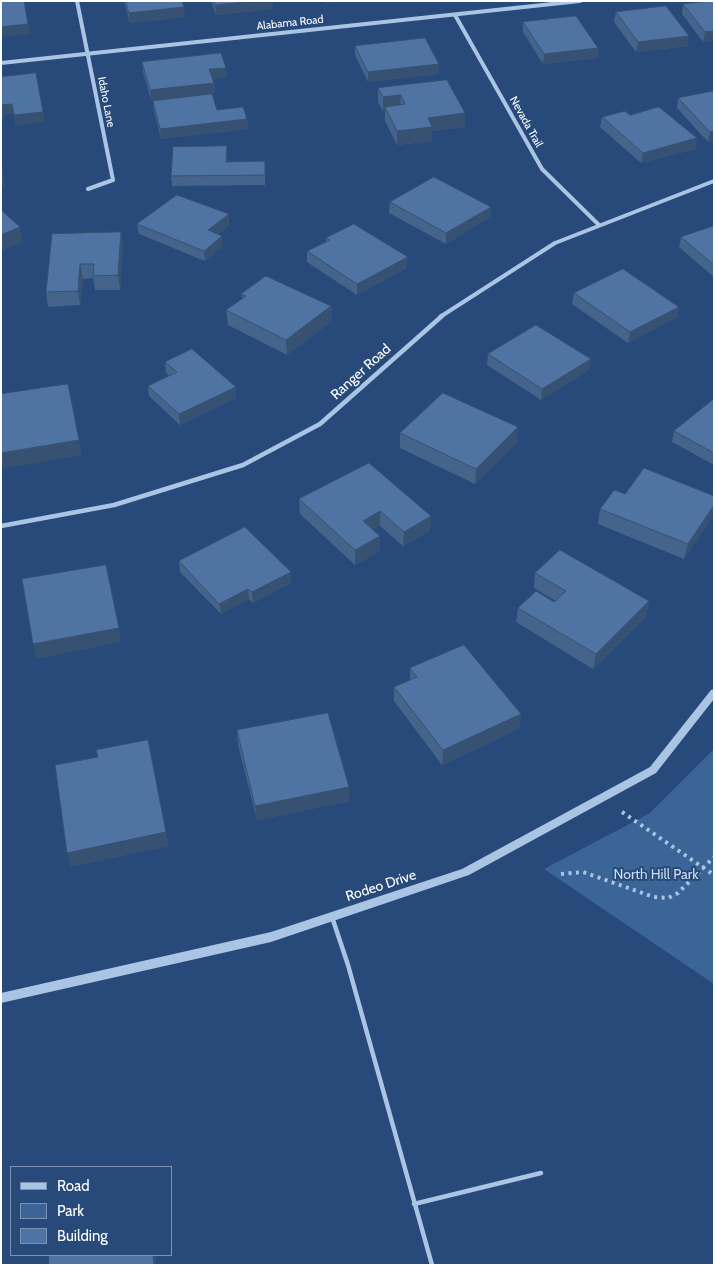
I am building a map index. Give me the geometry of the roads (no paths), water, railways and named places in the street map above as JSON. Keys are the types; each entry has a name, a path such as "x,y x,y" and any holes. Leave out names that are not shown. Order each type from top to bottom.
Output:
{"street":[{"name":"Idaho Lane","path":"77,1 113,180 88,189"},
{"name":"Alabama Road","path":"1,63 580,1"},
{"name":"Nevada Trail","path":"455,14 542,170 599,225"},
{"name":"Ranger Road","path":"1,526 114,505 242,465 320,424 437,319 555,242 714,181"},
{"name":"Rodeo Drive","path":"1,998 271,937 465,872 653,770 714,692"}],"lane":[{"path":"332,917 348,965 432,1265"},
{"path":"414,1204 541,1173"}],"park label":[{"name":"North Hill Park","path":"656,875"}]}
